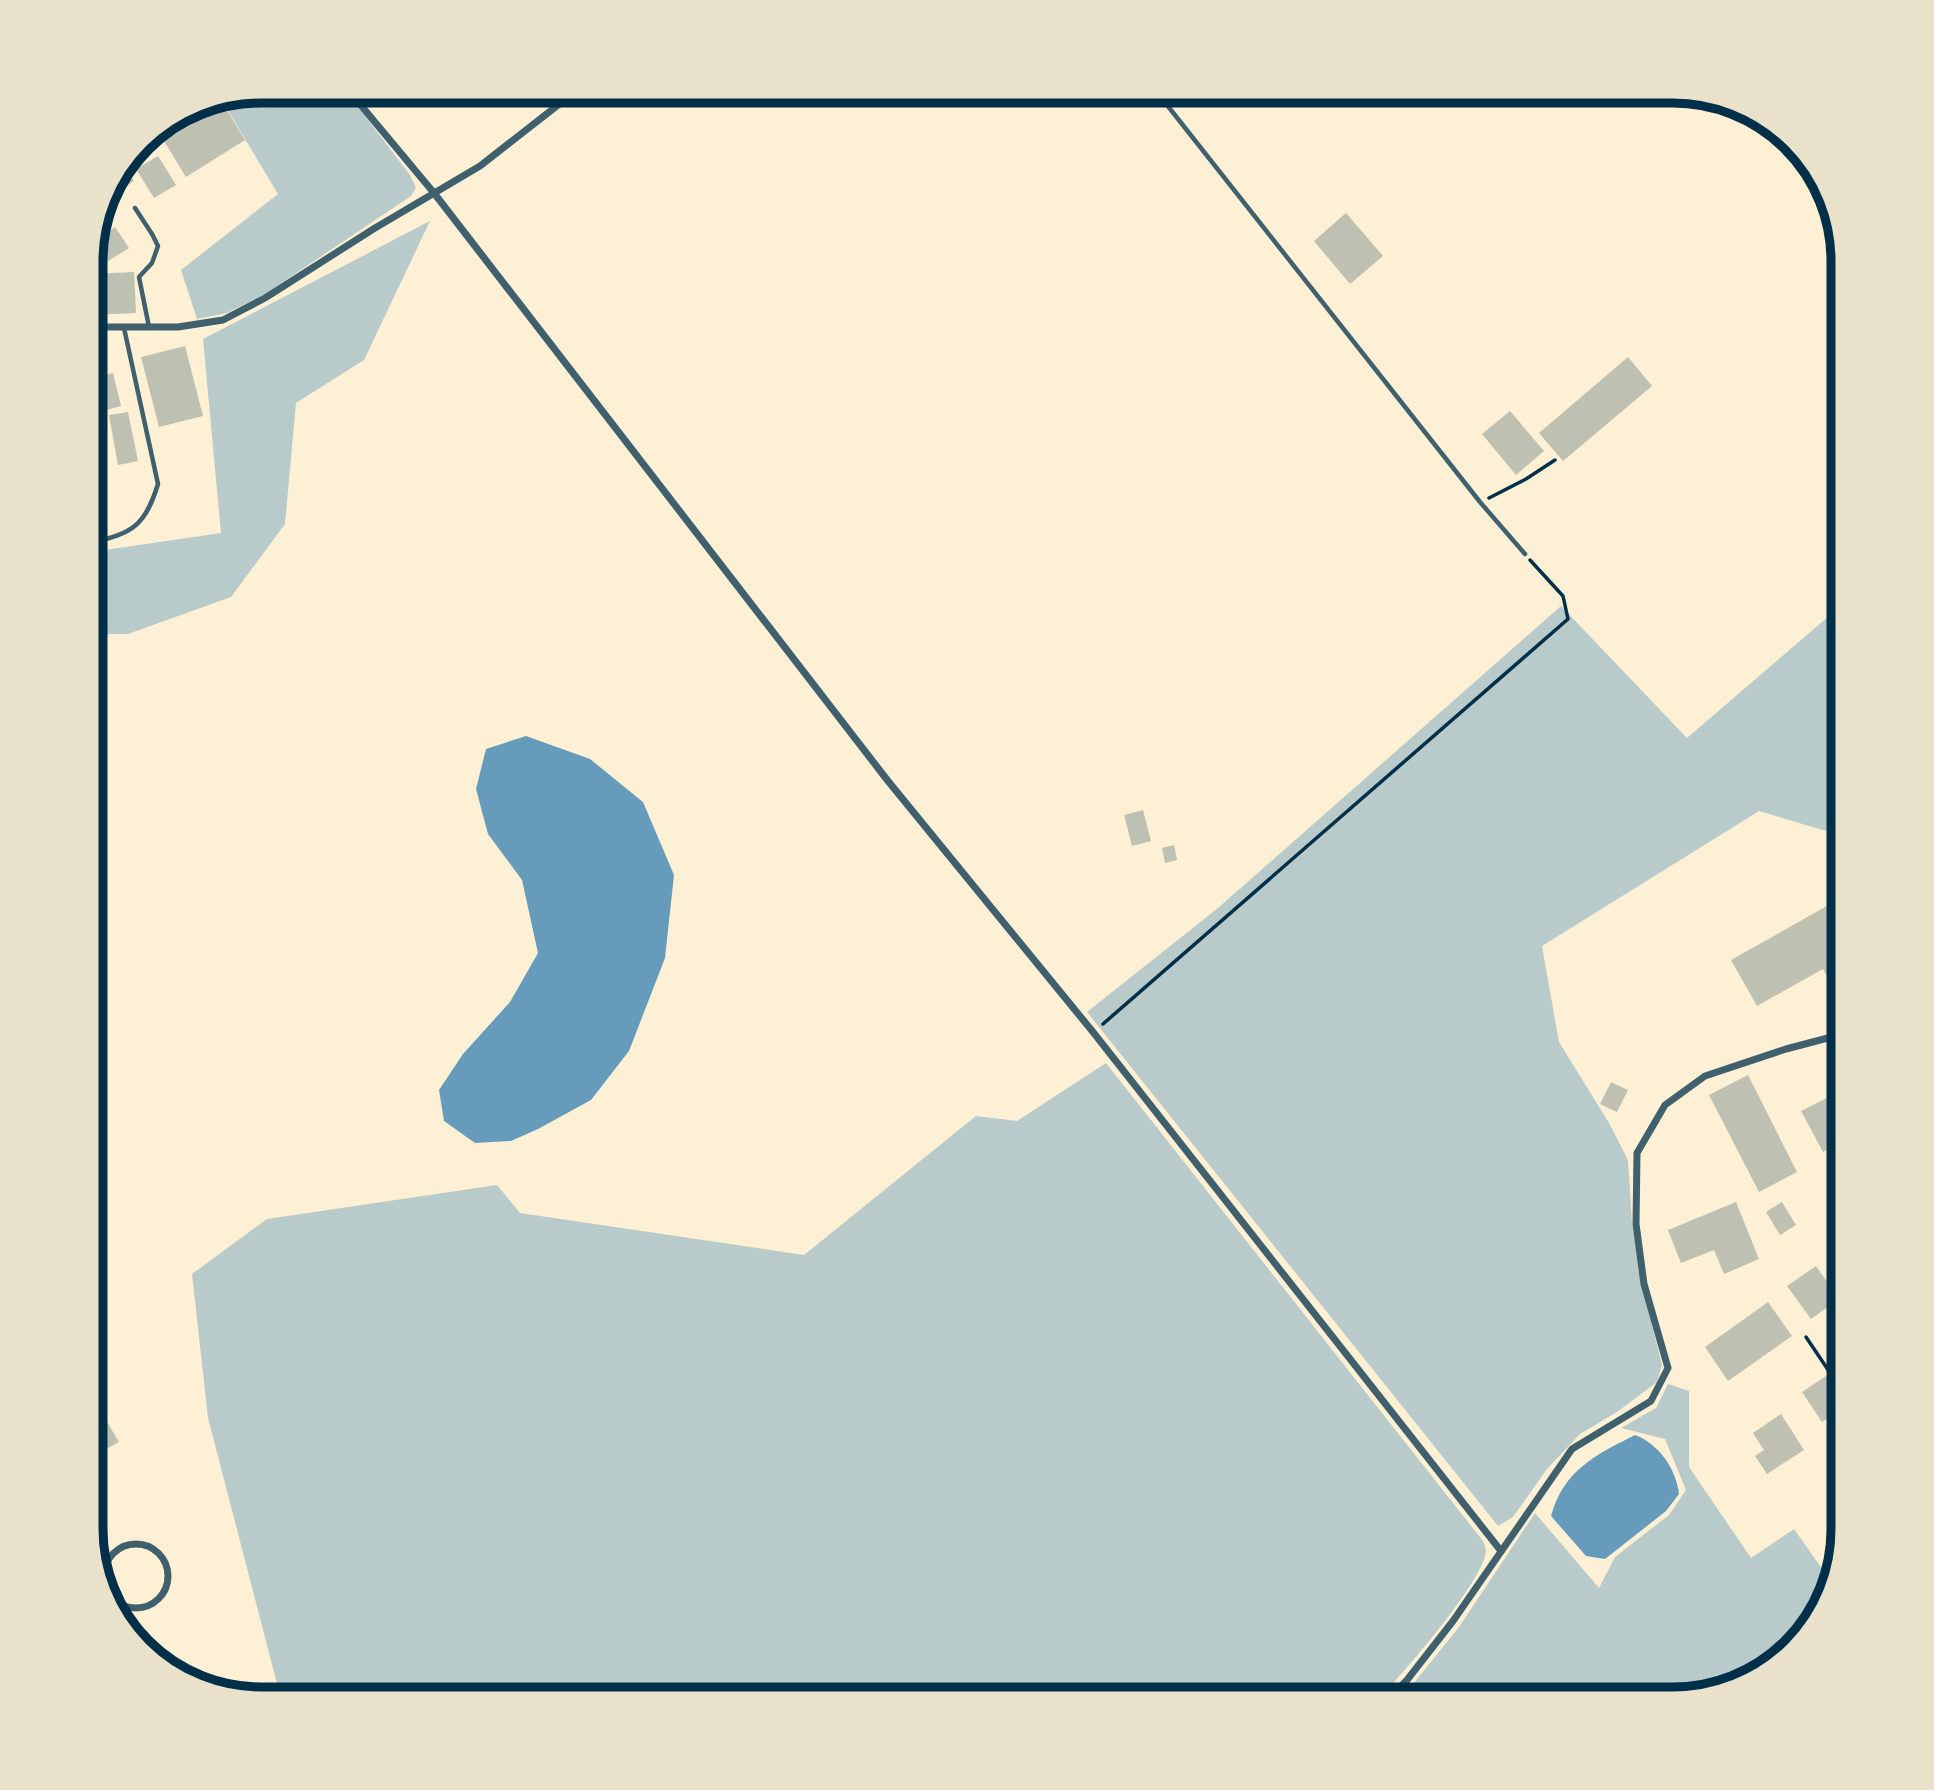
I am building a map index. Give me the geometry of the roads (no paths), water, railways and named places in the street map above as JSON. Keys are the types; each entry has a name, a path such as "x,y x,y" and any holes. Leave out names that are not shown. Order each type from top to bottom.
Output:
{"street":[{"path":"360,104 434,193 888,781 1093,1032 1501,1551"},
{"path":"104,327 178,327 223,320 265,298 480,166 560,104"},
{"path":"1400,1687 1452,1621 1572,1449 1651,1401 1668,1368 1644,1284 1636,1224 1637,1153 1665,1105 1705,1076 1831,1037"},
{"path":"108,1562 113,1552 131,1543 152,1546 166,1561 169,1581 160,1600 141,1609 125,1607"}],"lane":[{"path":"1166,103 1480,502 1525,554"},
{"path":"135,208 158,247 152,263 139,277 149,327"},
{"path":"104,540 121,536 136,526 151,507 158,484 124,328"}],"water":[{"path":"526,736 590,759 643,802 674,875 665,958 629,1051 591,1100 511,1141 475,1143 444,1121 439,1090 463,1054 510,1002 538,953 522,880 488,834 476,789 486,749"},
{"path":"1635,1435 1652,1444 1665,1458 1679,1494 1666,1511 1605,1559 1586,1556 1551,1516 1556,1500 1582,1466"}]}
